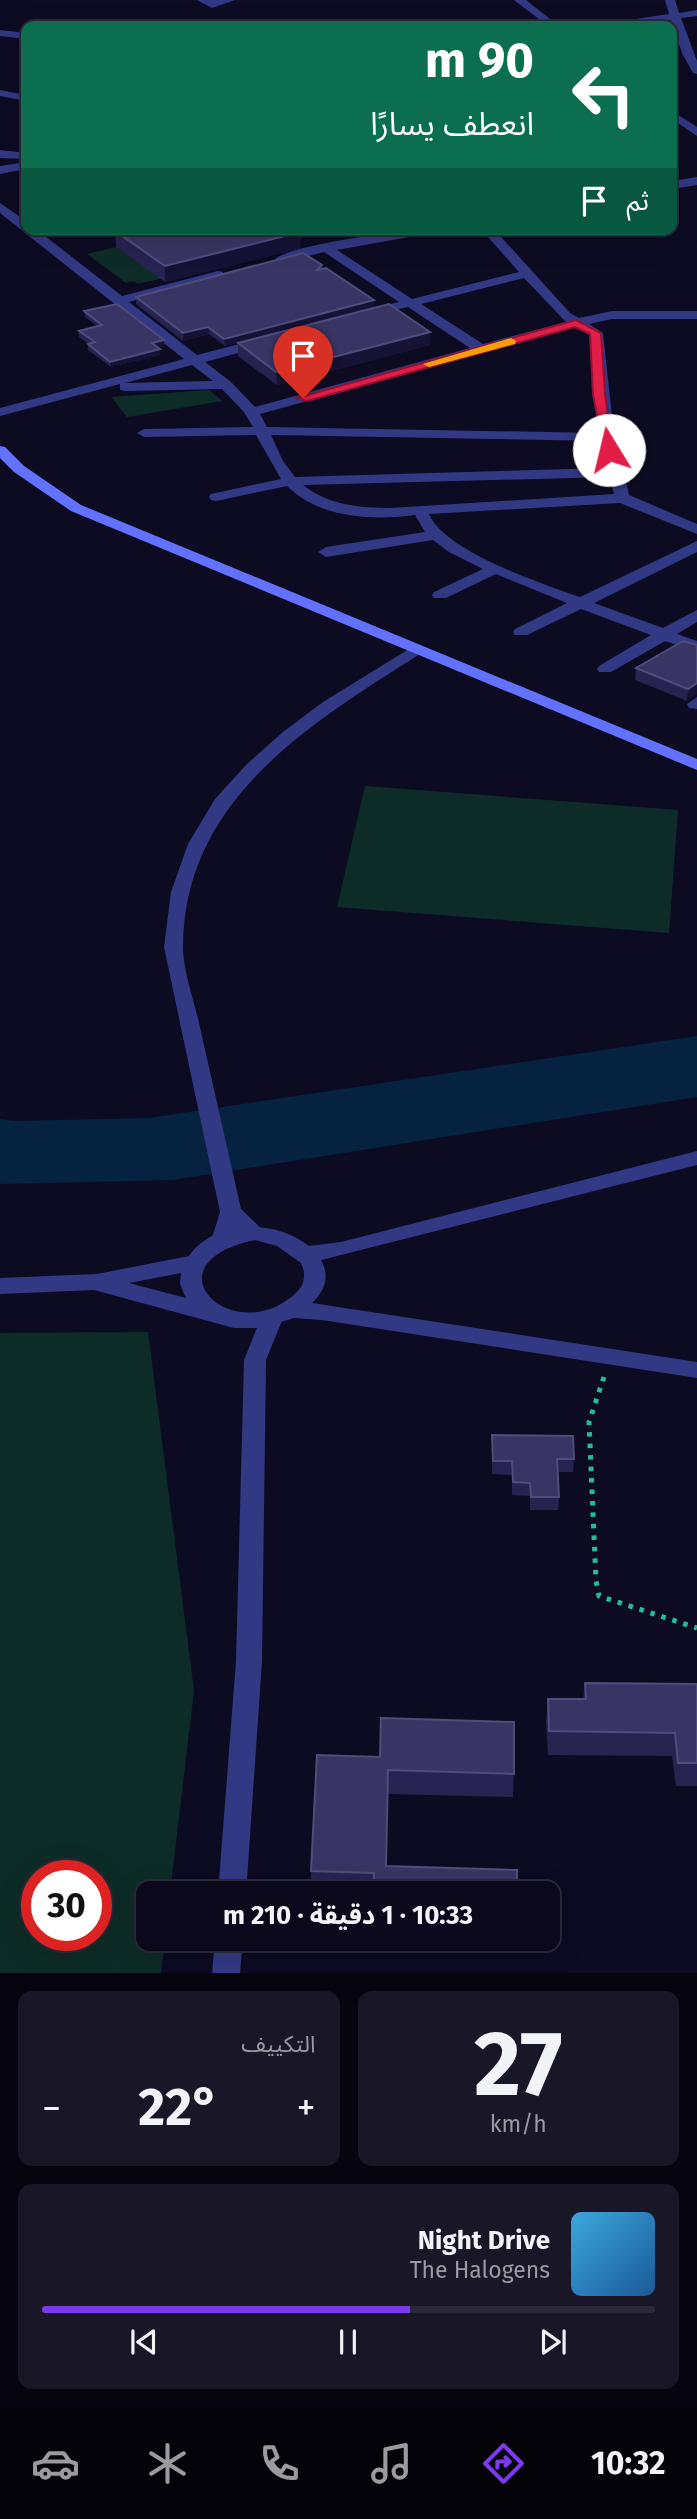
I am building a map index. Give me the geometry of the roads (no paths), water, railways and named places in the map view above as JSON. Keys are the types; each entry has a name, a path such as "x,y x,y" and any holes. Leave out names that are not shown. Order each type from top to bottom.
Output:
{"main road":[{"path":"0,450 19,469 76,508 697,765"}],"street":[{"path":"202,0 212,5 230,0"},
{"path":"519,0 547,21"},
{"path":"670,0 697,71"},
{"path":"642,21 697,13"},
{"path":"0,33 21,35"},
{"path":"0,93 21,97"},
{"path":"677,118 697,133"},
{"path":"0,154 21,157"},
{"path":"0,170 21,159"},
{"path":"677,185 697,181"},
{"path":"0,207 21,223"},
{"path":"36,235 226,384 251,412 273,456 291,481 304,493 337,506 380,512 622,498 697,529"},
{"path":"261,264 326,248 398,235"},
{"path":"493,235 565,316 596,333 599,394 622,498"},
{"path":"326,248 482,349"},
{"path":"119,301 235,271"},
{"path":"355,317 526,274"},
{"path":"251,412 612,315 697,315"},
{"path":"0,412 275,339"},
{"path":"92,387 226,384"},
{"path":"144,433 262,431 607,437"},
{"path":"216,497 291,481 615,472"},
{"path":"420,510 425,522 436,535 454,549 579,603 697,647"},
{"path":"326,552 436,535"},
{"path":"521,632 697,546"},
{"path":"440,595 497,569"},
{"path":"605,669 697,615"},
{"path":"223,1238 228,1204 173,947 174,914 184,873 207,822 243,775 277,744 318,713 417,649"},
{"path":"307,1254 341,1249 697,1158"},
{"path":"228,1204 255,1233"},
{"path":"215,1313 200,1304 191,1291 189,1277 192,1263 204,1249 223,1238 255,1233 285,1239 307,1254 315,1278 311,1290 303,1301 281,1314 255,1360 249,1661 233,1881"},
{"path":"0,1286 97,1283 192,1263"},
{"path":"97,1283 232,1319 252,1321 281,1314 323,1312 697,1370"},
{"path":"226,1973 228,1951"}],"water":[{"path":"697,1036 697,1097 173,1180 0,1184 0,1119 149,1118"}]}
